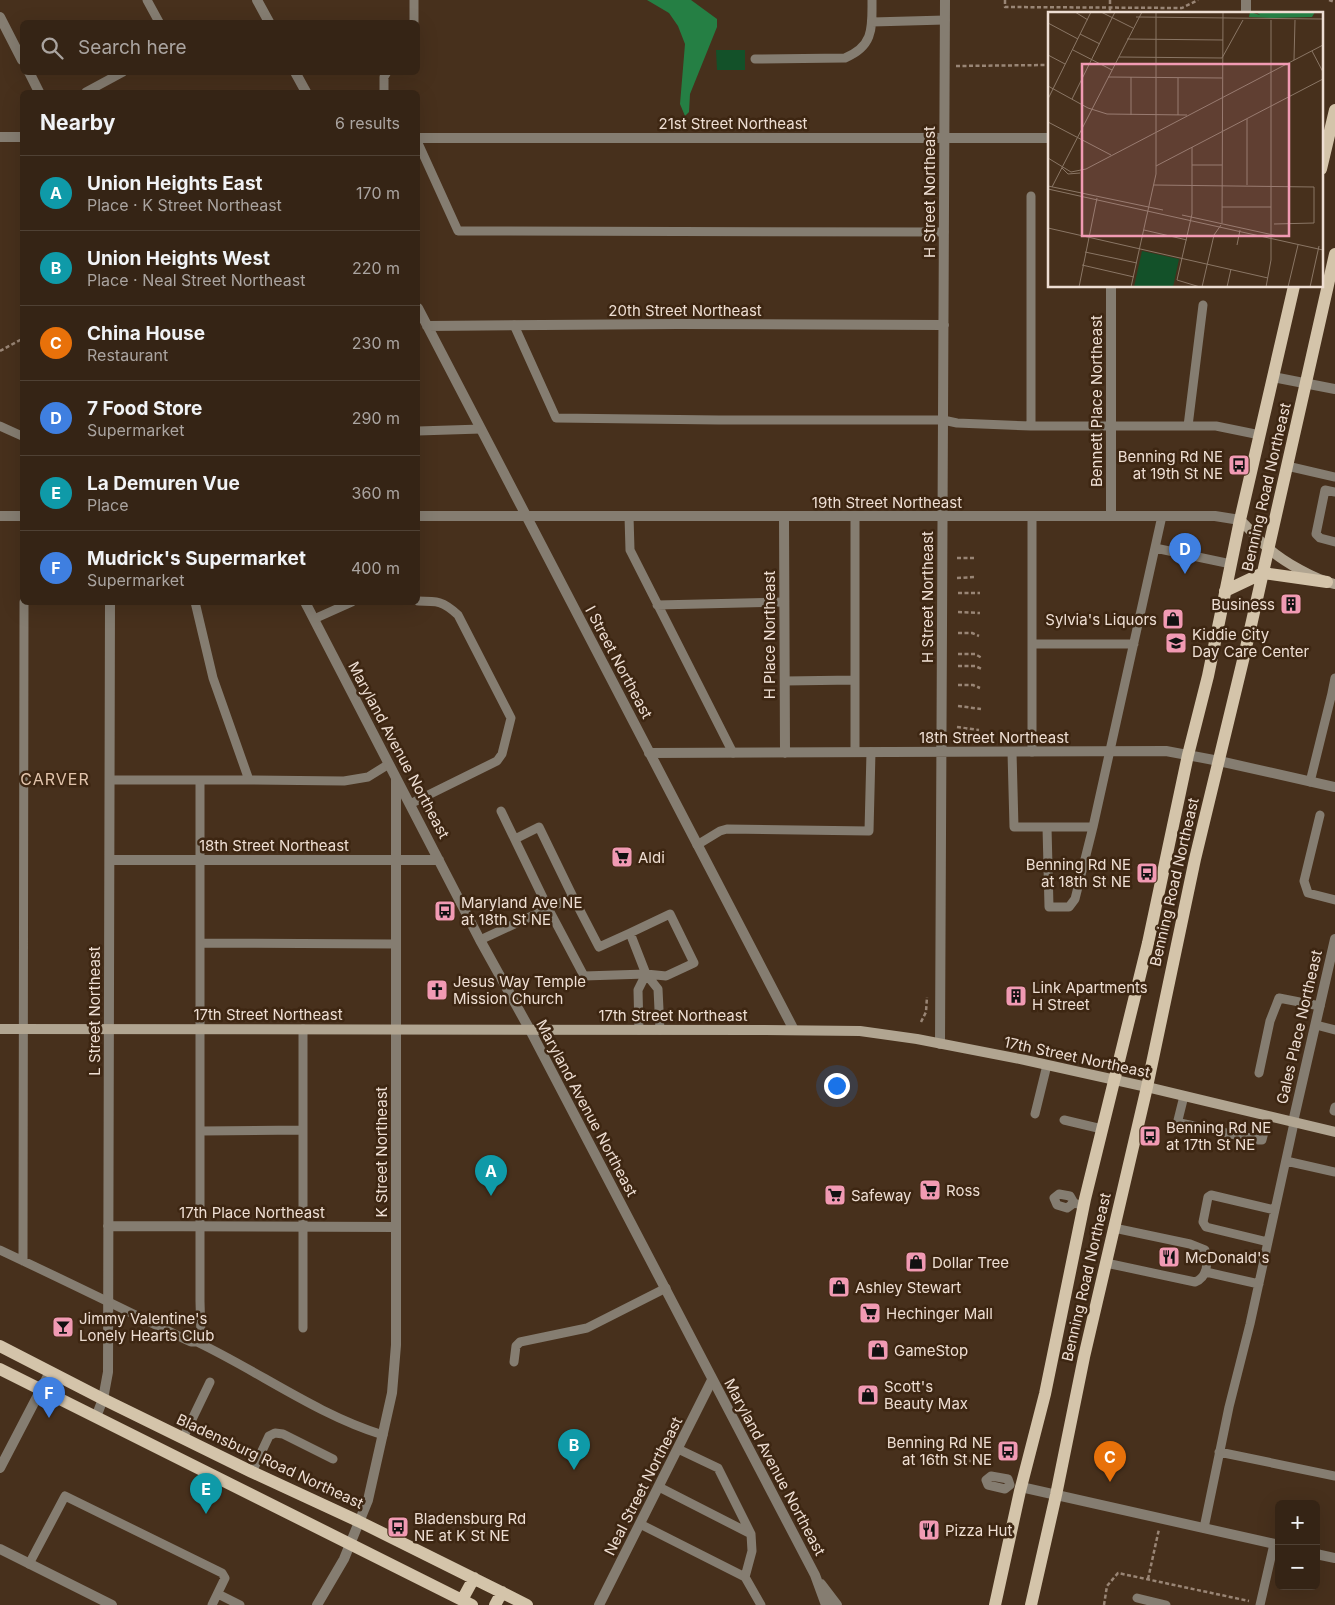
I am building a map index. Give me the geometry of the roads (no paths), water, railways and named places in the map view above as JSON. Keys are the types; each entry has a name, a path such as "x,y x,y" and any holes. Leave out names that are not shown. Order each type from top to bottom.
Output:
{"main road":[{"path":"1322,165 1335,110"},
{"name":"Benning Road Northeast","path":"1031,1605 1084,1357 1147,1087 1195,859 1220,761 1335,254"},
{"name":"Benning Road Northeast","path":"995,1605 1016,1486 1045,1394 1079,1204 1102,1129 1148,943 1188,755 1208,676 1240,520 1294,288"},
{"path":"1240,520 1269,548 1298,568 1331,583"},
{"path":"1225,590 1263,574 1331,583"},
{"name":"17th Street Northeast","path":"0,1029 842,1030 878,1033 1047,1065 1335,1132"},
{"name":"Bladensburg Road Northeast","path":"0,1346 103,1399 252,1472 358,1521 527,1605"},
{"path":"0,1369 467,1603 474,1578"},
{"path":"495,1605 502,1592"}],"street":[{"path":"257,0 268,20"},
{"name":"H Street Northeast","path":"940,1044 945,0"},
{"path":"0,17 20,56"},
{"path":"30,75 38,90"},
{"path":"297,75 305,90"},
{"path":"0,137 20,137"},
{"name":"21st Street Northeast","path":"420,138 1048,138"},
{"name":"Bennett Place Northeast","path":"1111,288 1111,516"},
{"name":"I Street Northeast","path":"420,312 794,1030"},
{"name":"20th Street Northeast","path":"427,326 944,326"},
{"path":"1273,377 1335,389"},
{"path":"0,516 20,516"},
{"name":"19th Street Northeast","path":"420,516 1215,516 1240,520"},
{"name":"H Place Northeast","path":"784,517 785,753"},
{"name":"L Street Northeast","path":"96,1418 103,1399 108,1372 110,605"},
{"name":"Maryland Avenue Northeast","path":"307,605 480,940 530,1030 666,1288 712,1380 815,1575 826,1605"},
{"name":"18th Street Northeast","path":"649,753 1166,751 1335,787"},
{"name":"K Street Northeast","path":"317,1605 344,1559 368,1500 392,1393 395,1362 396,778"},
{"name":"18th Street Northeast","path":"110,860 439,860"},
{"name":"Gales Place Northeast","path":"1293,1123 1335,939"},
{"name":"17th Place Northeast","path":"108,1226 396,1227"},
{"path":"1,1461 50,1372"},
{"name":"Neal Street Northeast","path":"599,1605 712,1380"},
{"path":"1016,1486 1275,1544"},
{"path":"0,1549 112,1605"},
{"path":"1320,1555 1335,1558"},
{"name":"Maryland Avenue Northeast","path":"815,1575 837,1605"}],"lane":[{"path":"147,0 158,20"},
{"path":"414,0 414,20"},
{"path":"755,60 845,58 855,54 866,44 871,32 872,0"},
{"path":"872,22 945,20"},
{"path":"90,90 117,75"},
{"path":"384,90 385,75"},
{"path":"420,147 458,231 944,232"},
{"path":"1031,196 1031,426"},
{"path":"1188,426 1203,305"},
{"path":"514,325 556,418 943,420 958,423 1031,426 1216,426 1260,435"},
{"path":"0,426 20,435"},
{"path":"420,431 481,429"},
{"path":"1287,466 1335,477"},
{"path":"1335,492 1325,490 1316,534 1320,538 1335,542"},
{"path":"629,516 630,550 733,753"},
{"path":"855,516 855,752"},
{"path":"1032,516 1032,752"},
{"path":"1047,827 1049,907 1069,907 1075,899 1093,827 1162,516"},
{"path":"1155,548 1231,564"},
{"path":"410,804 496,761 502,754 511,718 458,615 447,604 437,601 420,601"},
{"path":"657,605 784,602"},
{"path":"23,1260 24,605"},
{"path":"196,605 213,678 248,780"},
{"path":"314,619 345,605"},
{"path":"1032,644 1134,644"},
{"path":"1310,782 1333,693 1335,678"},
{"path":"785,681 855,680"},
{"path":"697,845 726,829 869,831 871,752"},
{"path":"1012,752 1014,827 1093,827"},
{"path":"110,780 344,781 368,777 389,764"},
{"path":"197,1342 201,1337 200,780"},
{"path":"501,811 548,908 584,976 646,974 666,976 694,963 670,914 599,947 539,827 515,839"},
{"path":"1320,815 1304,881 1308,894 1335,900"},
{"path":"480,940 573,897"},
{"path":"630,934 646,974 658,989 660,1030"},
{"path":"200,942 396,944"},
{"path":"639,1030 638,990 646,974"},
{"path":"1258,1073 1270,1021 1279,998 1320,1006"},
{"path":"1316,1025 1335,1030"},
{"path":"303,1328 304,1029"},
{"path":"1035,1114 1047,1065"},
{"path":"1184,1096 1178,1120 1180,1123 1262,1140 1268,1116"},
{"path":"1064,1120 1102,1129"},
{"path":"1204,1528 1293,1123"},
{"path":"201,1131 304,1130"},
{"path":"1286,1161 1335,1172"},
{"path":"1268,1242 1206,1227 1203,1222 1208,1197 1211,1195 1275,1210"},
{"path":"1106,1263 1195,1282 1201,1280 1206,1272 1207,1259 1204,1250 1190,1244 1114,1228"},
{"path":"0,1250 190,1342 197,1342 232,1359 346,1422 383,1435"},
{"path":"1206,1272 1259,1284"},
{"path":"514,1362 514,1351 520,1342 587,1328 666,1288"},
{"path":"183,1438 210,1382"},
{"path":"252,1472 269,1436 275,1433 283,1434 333,1460"},
{"path":"678,1449 718,1468 751,1534 752,1552 745,1577"},
{"path":"1220,1452 1335,1476"},
{"path":"658,1487 751,1534"},
{"path":"30,1564 65,1496 222,1573 225,1578 212,1605"},
{"path":"640,1524 745,1577 761,1605"},
{"path":"1260,1604 1276,1545"},
{"path":"218,1594 240,1605"},
{"path":"1136,1598 1166,1605"}],"place":[{"name":"Benning Rd NE at 19th St NE","path":"1239,465"},
{"name":"7 Food Store","path":"1185,574"},
{"name":"Business","path":"1291,604"},
{"name":"Sylvia's Liquors","path":"1173,619"},
{"name":"Kiddie City Day Care Center","path":"1176,643"},
{"name":"Aldi","path":"622,857"},
{"name":"Benning Rd NE at 18th St NE","path":"1147,873"},
{"name":"Maryland Ave NE at 18th St NE","path":"445,911"},
{"name":"Jesus Way Temple Mission Church","path":"437,990"},
{"name":"Link Apartments H Street","path":"1016,996"},
{"name":"Benning Rd NE at 17th St NE","path":"1150,1136"},
{"name":"Ross","path":"930,1190"},
{"name":"Safeway","path":"835,1195"},
{"name":"Union Heights East","path":"491,1196"},
{"name":"McDonald's","path":"1169,1257"},
{"name":"Dollar Tree","path":"916,1262"},
{"name":"Ashley Stewart","path":"839,1287"},
{"name":"Hechinger Mall","path":"870,1313"},
{"name":"Jimmy Valentine's Lonely Hearts Club","path":"63,1327"},
{"name":"GameStop","path":"878,1350"},
{"name":"Scott's Beauty Max","path":"868,1395"},
{"name":"Mudrick's Supermarket","path":"49,1418"},
{"name":"Benning Rd NE at 16th St NE","path":"1008,1451"},
{"name":"Union Heights West","path":"574,1470"},
{"name":"China House","path":"1110,1482"},
{"name":"La Demuren Vue","path":"206,1514"},
{"name":"Bladensburg Rd NE at K St NE","path":"398,1527"},
{"name":"Pizza Hut","path":"929,1530"}],"district":[{"name":"CARVER","path":"55,779"}]}
